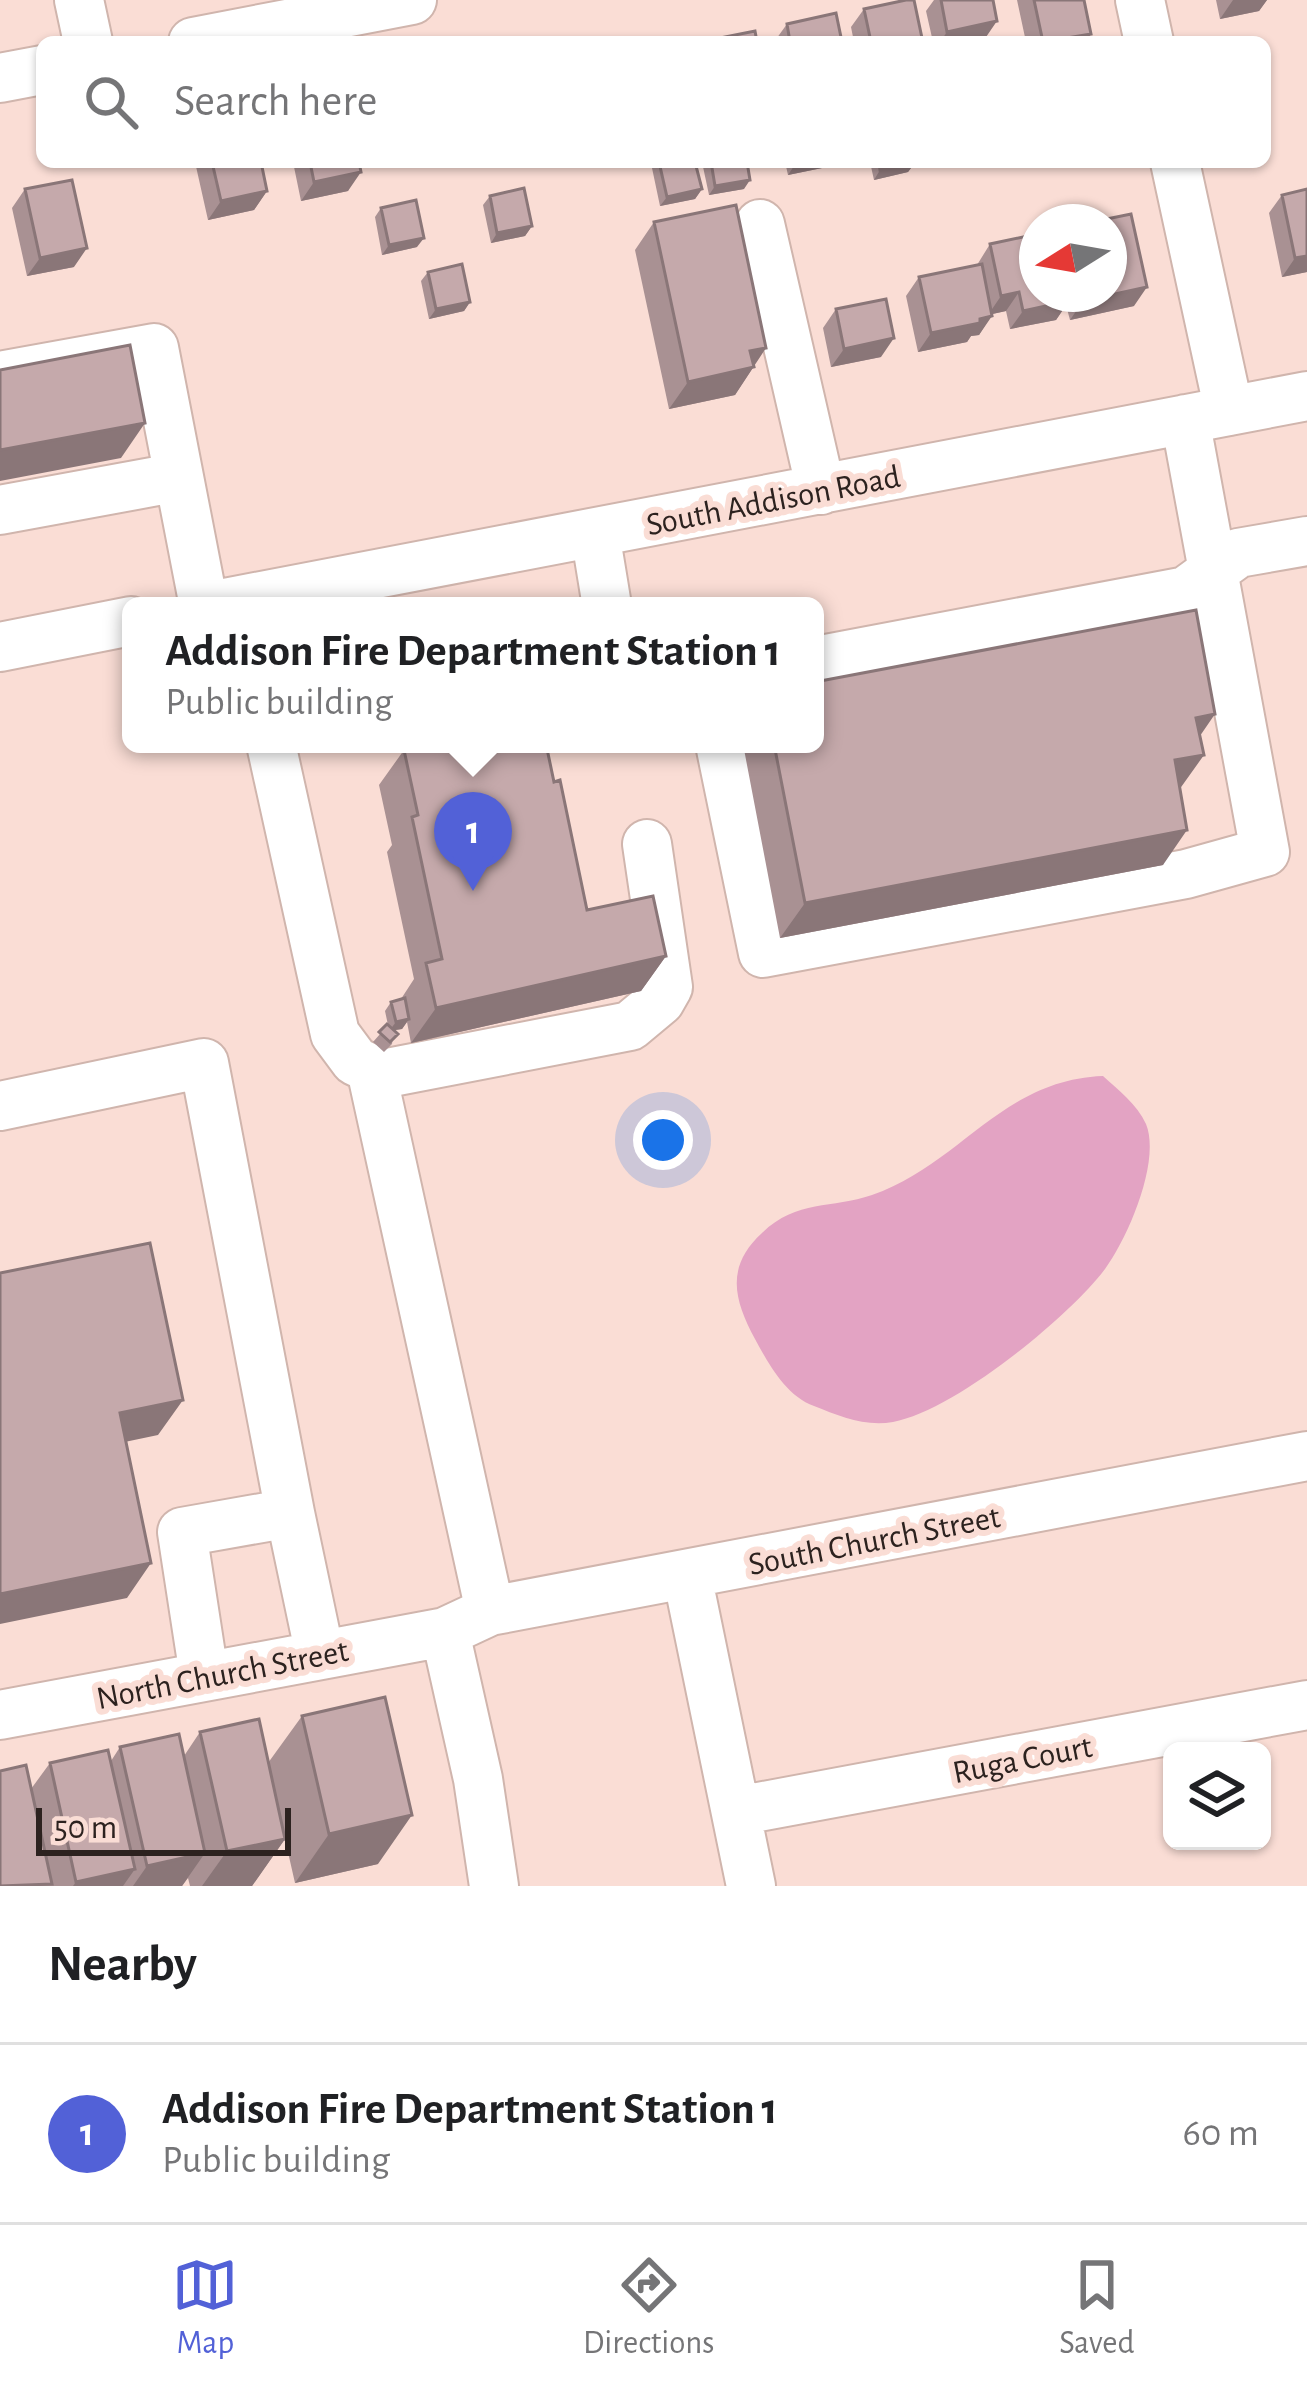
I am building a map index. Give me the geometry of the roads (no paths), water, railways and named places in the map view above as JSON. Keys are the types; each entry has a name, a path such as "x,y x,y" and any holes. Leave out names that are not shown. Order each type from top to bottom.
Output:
{"street":[{"path":"79,0 87,36"},
{"path":"224,36 412,0"},
{"path":"1140,0 1148,36"},
{"path":"0,78 36,71"},
{"path":"722,753 763,952 1186,874 1265,852 1214,570 1207,415 1176,168"},
{"path":"760,224 820,490"},
{"path":"0,376 154,348 179,477 220,597"},
{"name":"South Addison Road","path":"264,597 1307,396"},
{"path":"0,510 179,477"},
{"path":"595,532 606,597"},
{"path":"824,659 1186,591 1238,554 1307,541"},
{"path":"0,647 122,623"},
{"path":"273,753 334,1034 355,1061 382,1074 630,1026 660,1001 668,988 647,844"},
{"path":"0,1106 203,1064 320,1655"},
{"path":"371,1069 490,1611"},
{"name":"South Church Street","path":"445,1632 490,1611 1307,1456"},
{"path":"204,1675 182,1532 290,1513"},
{"path":"687,1575 751,1886"},
{"path":"445,1632 478,1779 487,1885"},
{"name":"North Church Street","path":"0,1715 445,1632"},
{"name":"Ruga Court","path":"737,1811 1307,1705"}],"place":[{"name":"Addison Fire Department Station 1","path":"473,891"}]}
